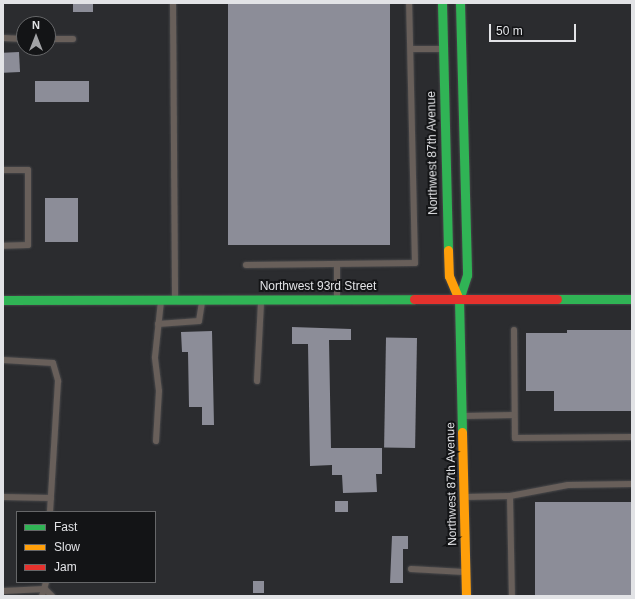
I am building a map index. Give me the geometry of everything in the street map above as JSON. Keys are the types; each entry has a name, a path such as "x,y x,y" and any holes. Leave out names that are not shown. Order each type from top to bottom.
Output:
{"main road":[{"name":"Northwest 87th Avenue","path":"442,3 449,276 459,300"},
{"name":"Northwest 87th Avenue","path":"460,3 467,275 459,300 466,596"},
{"name":"Northwest 93rd Street","path":"3,300 632,299"}],"lane":[{"path":"173,3 175,299"},
{"path":"246,265 415,263 409,3"},
{"path":"3,38 16,39"},
{"path":"56,39 73,39"},
{"path":"410,49 443,48"},
{"path":"3,170 28,170 28,246 3,246"},
{"path":"337,264 337,300"},
{"path":"156,441 158,324 161,299"},
{"path":"158,324 199,321 202,299"},
{"path":"257,381 262,299"},
{"path":"514,330 514,438 632,437"},
{"path":"3,360 53,363 58,381 50,511"},
{"path":"462,416 514,415"},
{"path":"464,497 510,496 568,486 632,484"},
{"path":"510,496 512,596"},
{"path":"3,497 51,498"},
{"path":"411,569 466,572"},
{"path":"42,596 46,583"},
{"path":"3,590 45,589 52,596"}],"building":[{"path":"73,3 93,3 93,12 73,12"},
{"path":"228,3 390,3 390,245 228,245"},
{"path":"16,52 16,56 19,56 20,72 4,73 3,53"},
{"path":"35,81 89,81 89,102 35,102"},
{"path":"45,198 78,198 78,242 45,242"},
{"path":"292,327 351,329 351,340 329,340 331,448 382,448 382,474 376,474 377,492 343,493 342,475 332,475 332,465 310,466 308,344 292,344"},
{"path":"567,330 631,330 632,411 554,411 554,391 526,391 526,333 567,333"},
{"path":"212,331 214,425 202,425 202,407 189,407 188,352 182,352 181,332"},
{"path":"386,337 417,338 415,448 384,447"},
{"path":"335,501 348,501 348,512 335,512"},
{"path":"535,502 632,502 632,596 535,596"},
{"path":"392,536 408,536 408,549 403,549 403,583 390,583"},
{"path":"253,581 264,581 264,593 253,593"}],"traffic: fast":[{"path":"442,3 448,250"},
{"path":"460,3 467,275 459,299 462,432"},
{"path":"3,300 414,299"},
{"path":"557,299 632,299"}],"traffic: slow":[{"path":"448,250 449,276 459,299"},
{"path":"462,432 466,596"}],"traffic: jam":[{"path":"414,299 557,299"}]}
